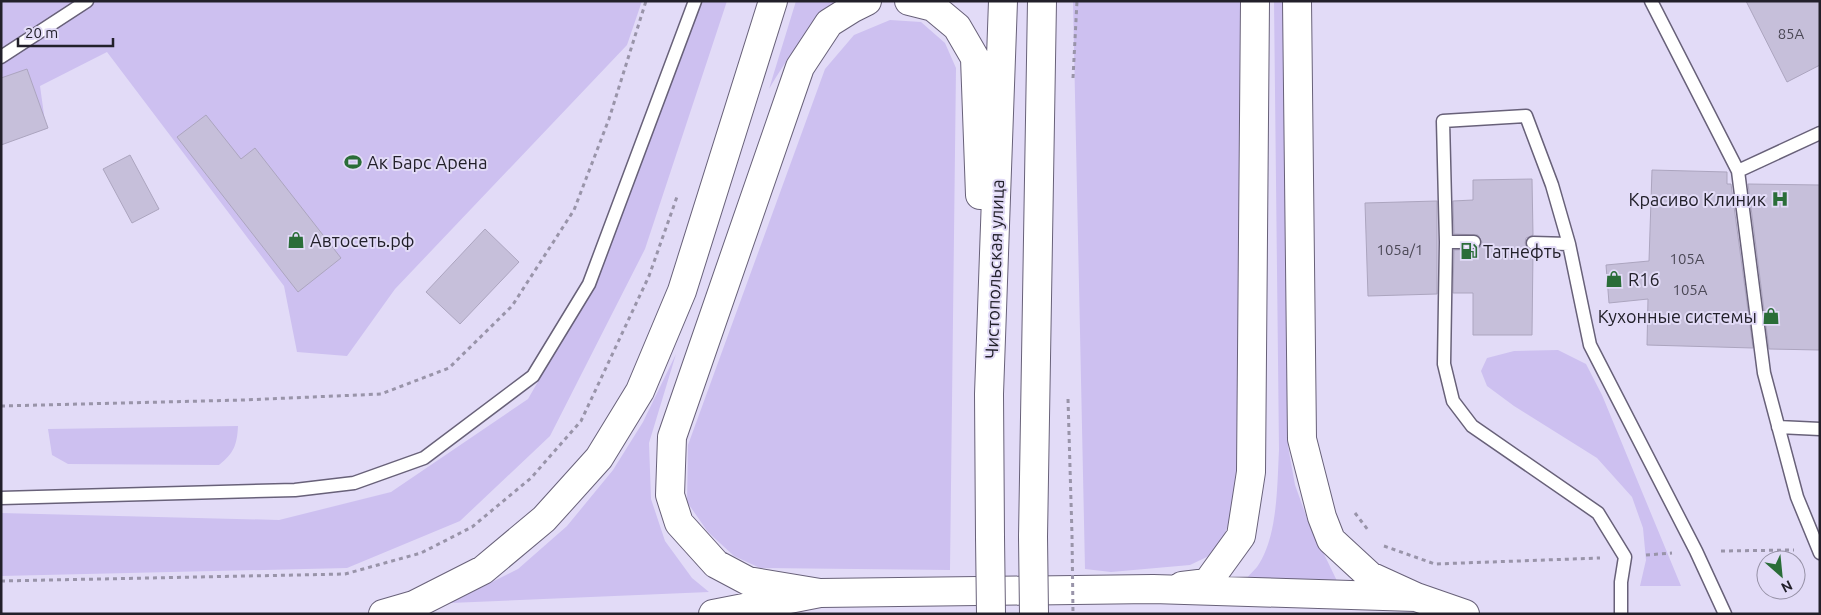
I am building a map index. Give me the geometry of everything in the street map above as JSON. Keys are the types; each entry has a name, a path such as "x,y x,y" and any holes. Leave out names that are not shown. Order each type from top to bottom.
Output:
{"main road":[{"path":"383,614 414,606 483,570 544,519 599,458 640,391 682,291 773,1"},
{"path":"820,594 748,580 716,564 679,523 670,495 672,437 800,67 829,23 867,1"},
{"path":"909,1 933,7 957,27 975,58 990,394"},
{"name":"Чистопольская улица","path":"991,614 990,394 1004,1"},
{"path":"1034,614 1033,537 1042,1"},
{"path":"1153,589 1207,583 1241,536 1250,472 1255,1"},
{"path":"1297,1 1302,439 1322,517 1331,540 1370,576 1416,598 1465,614"},
{"path":"713,614 820,594 1153,589 1416,598"}],"lane":[{"path":"1,57 87,1"},
{"path":"1,498 295,490 354,483 424,458 533,376 589,284 695,1"},
{"path":"1651,1 1738,171 1764,373 1797,497 1820,553"},
{"path":"1620,614 1625,557 1598,513 1472,426 1452,401 1444,364 1446,242 1443,121 1526,116 1552,186 1569,244 1590,346 1696,552 1725,614"},
{"path":"1738,171 1820,133"},
{"path":"1446,242 1474,242"},
{"path":"1533,243 1569,244"},
{"path":"1778,427 1820,429"}],"path":[{"path":"1,406 244,400 381,394 449,368 512,306 574,210 609,119 646,1"},
{"path":"1072,536 1073,614"}],"shaded area":[{"name":"Ак Барс Арена","path":"1,1 642,1 627,45 395,289 347,356 297,352 284,286 107,52 40,86 46,129 1,144"},
{"path":"698,1 727,1 645,249 550,436 460,521 347,568 1,576 1,513 279,520 391,492 528,399 596,280"},
{"path":"796,1 836,1 816,21 799,43 769,89"},
{"path":"1073,1 1244,1 1236,473 1230,521 1221,542 1211,555 1190,565 1111,572 1085,569"},
{"path":"1274,1 1284,1 1288,446 1295,485 1308,521 1338,583 1241,584 1257,567 1269,541 1273,526 1278,479"},
{"path":"890,20 921,22 945,43 956,68 950,570 760,568 734,556 708,532 687,502 688,445 825,69 854,35"},
{"path":"1558,350 1586,364 1602,395 1681,586 1640,586 1646,560 1643,528 1632,497 1597,458 1514,406 1487,386 1481,371 1487,358 1514,351"},
{"path":"676,354 649,443 651,499 665,541 692,578 709,592 450,603 518,569 567,526 613,470 643,422"},
{"path":"238,426 234,448 219,465 68,464 52,455 48,429"}],"building":[{"path":"1746,1 1820,1 1820,65 1787,82"},
{"path":"27,69 48,128 1,145 1,78"},
{"path":"206,115 241,159 255,148 341,258 298,292 177,137"},
{"path":"130,155 159,209 132,223 103,169"},
{"path":"1652,170 1727,172 1727,184 1731,184 1753,348 1647,345 1648,299 1609,303 1606,265 1649,261"},
{"path":"1532,179 1533,235 1526,238 1525,243 1528,250 1533,251 1532,335 1473,335 1473,293 1453,293 1454,250 1478,249 1482,242 1478,235 1454,234 1453,201 1473,200 1473,180"},
{"path":"1748,184 1820,185 1820,350 1769,349"},
{"path":"1437,201 1437,294 1368,296 1365,203"},
{"path":"485,229 519,262 460,324 426,292"}],"place":[{"name":"Ак Барс Арена","path":"353,162"},
{"name":"Красиво Клиник","path":"1780,199"},
{"name":"Автосеть.рф","path":"296,240"},
{"name":"Татнефть","path":"1469,251"},
{"name":"R16","path":"1614,279"},
{"name":"Кухонные системы","path":"1771,316"}]}
